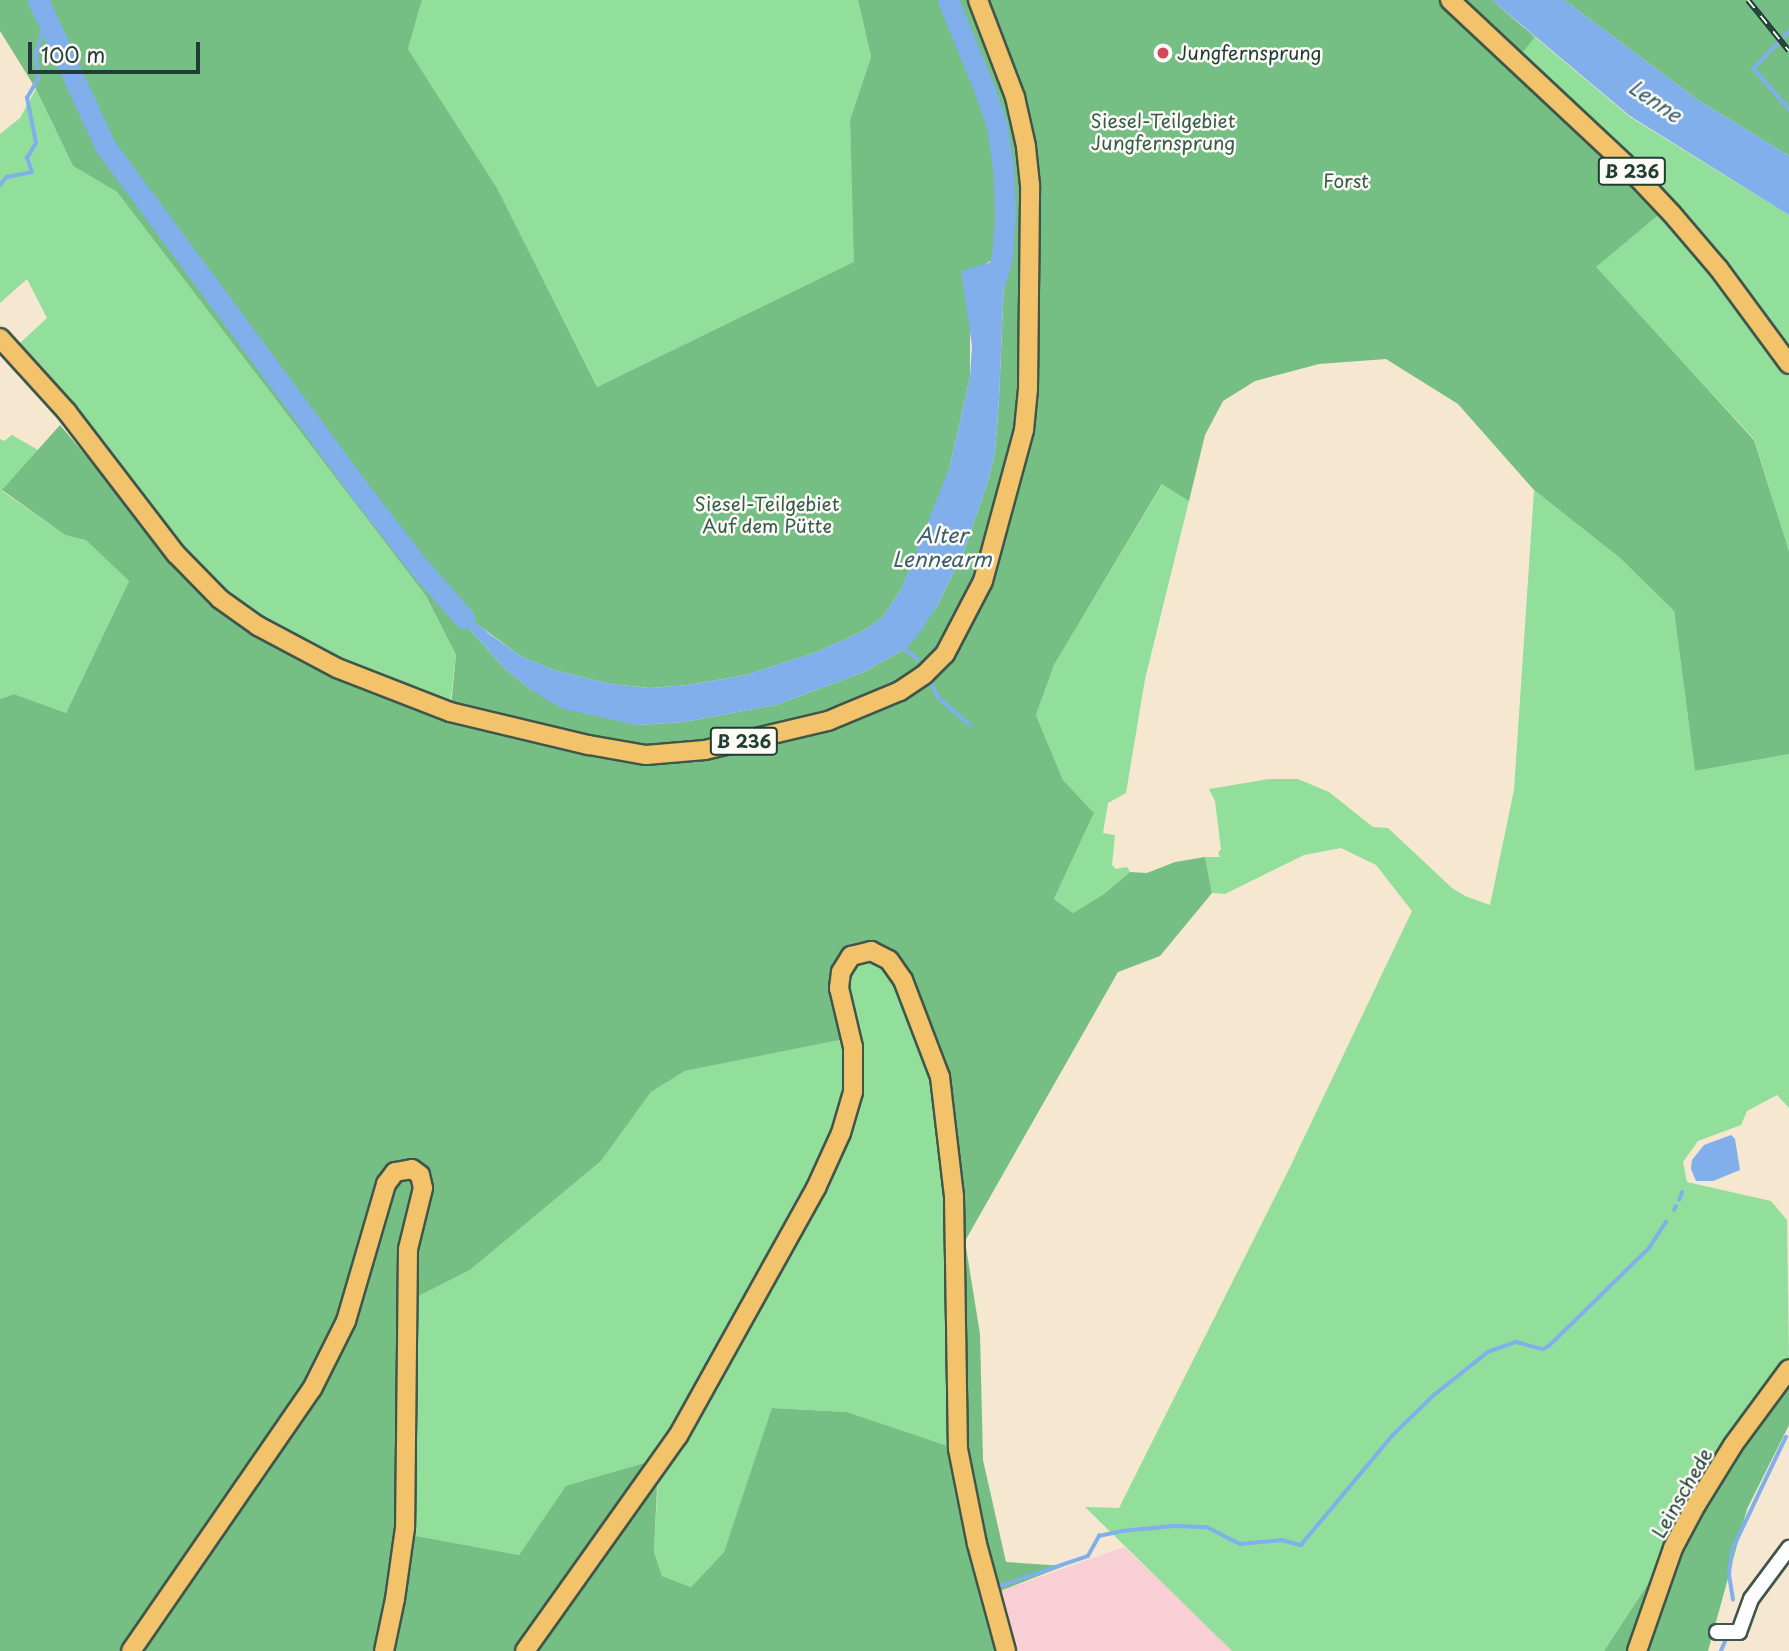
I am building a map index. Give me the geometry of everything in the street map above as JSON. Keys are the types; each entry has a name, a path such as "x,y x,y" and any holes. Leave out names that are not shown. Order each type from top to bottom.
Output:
{"main road":[{"name":"B 236","path":"0,338 67,412 176,554 220,599 258,626 337,668 450,712 589,745 646,755 705,750 828,721 900,691 925,674 945,654 983,580 1024,430 1028,389 1030,185 1026,146 1015,97 978,0"},
{"name":"B 236","path":"1450,0 1623,162 1672,214 1719,269 1789,364"},
{"path":"525,1651 678,1436 727,1352 831,1157 848,1111 854,1070 853,1047 840,977 848,960 863,952 876,952 889,960 903,980 940,1077 954,1197 958,1449 987,1585 1006,1651"},
{"path":"131,1651 284,1432 328,1360 346,1321 386,1184 396,1172 412,1169 420,1175 423,1188 408,1249 405,1516 397,1588 384,1651"},
{"name":"Leinschede","path":"1637,1651 1673,1548 1696,1505 1733,1445 1789,1369"}],"street":[{"path":"1717,1632 1739,1632 1751,1599 1789,1548"}],"shaded area":[{"path":"1124,1547 1232,1651 1015,1651 995,1593"}],"green space":[{"path":"0,0 422,0 408,49 497,188 597,387 854,262 850,120 871,57 858,0 1492,0 1535,37 1509,69 1662,212 1596,267 1754,440 1789,551 1789,754 1695,771 1674,611 1620,558 1534,490 1458,404 1386,359 1319,364 1255,381 1223,401 1205,435 1189,501 1162,484 1054,665 1036,715 1063,780 1094,813 1054,899 1073,913 1104,894 1130,872 1147,873 1175,862 1205,857 1212,893 1160,956 1118,972 965,1241 946,1073 921,1003 908,976 890,954 845,954 845,1039 685,1071 651,1092 601,1161 470,1270 413,1299 411,1535 519,1555 566,1486 644,1463 658,1466 654,1552 662,1576 691,1587 724,1552 772,1408 847,1412 956,1449 998,1651 0,1651 0,699 14,694 66,713 129,581 86,540 65,535 2,490 60,425 142,523 214,602 450,715 456,655 426,596 117,192 73,166 36,89 0,31","holes":["999,256 1005,257 999,399 995,453 989,478 964,551 937,606 905,649 864,672 776,705 683,722 637,725 531,690 504,668 444,600 522,657 554,670 610,684 651,688 746,675 817,652 863,631 882,618 901,590 935,511 950,466 970,377 970,315 982,266"]},
{"path":"422,0 858,0 871,57 850,120 855,262 597,387 497,188 408,49"},
{"path":"1564,0 1789,0 1789,156 1698,100"},
{"path":"1535,37 1630,117 1789,215 1789,354 1667,199 1595,123 1519,54"},
{"path":"36,89 73,166 117,192 426,596 456,655 450,706 303,644 223,595 180,551 73,409 19,344 47,318 27,279 0,303 0,134 20,118"},
{"path":"1662,212 1712,272 1789,376 1789,551 1754,439 1595,267"},
{"path":"12,435 38,450 2,491 65,535 86,539 129,581 66,713 14,694 0,699 0,439 4,441"},
{"path":"1163,483 1189,501 1145,679 1126,793 1108,803 1103,833 1115,835 1112,865 1116,869 1127,867 1130,872 1104,894 1073,913 1054,899 1094,813 1063,780 1036,715 1054,665"},
{"path":"1534,490 1620,558 1674,611 1695,771 1789,754 1789,1108 1777,1095 1747,1111 1741,1125 1698,1141 1683,1162 1687,1182 1771,1201 1787,1220 1789,1358 1756,1400 1665,1550 1655,1573 1604,1651 1232,1651 1085,1507 1119,1508 1291,1165 1412,911 1376,865 1341,848 1304,855 1225,894 1212,893 1205,857 1220,857 1218,853 1221,849 1215,801 1209,789 1269,779 1298,779 1329,792 1373,827 1388,828 1452,888 1490,905 1514,790"},
{"path":"866,961 886,968 910,1009 934,1081 945,1208 951,1448 847,1412 773,1408 724,1552 691,1587 662,1576 654,1552 658,1479 731,1360 824,1192 852,1131 860,1099 862,1066 847,986 852,969"},
{"path":"845,1039 849,1070 835,1135 716,1364 644,1463 566,1487 519,1555 411,1535 413,1299 470,1270 601,1161 651,1092 685,1071"},
{"path":"965,1241 980,1334 983,1460 1006,1562 1064,1566 995,1593 966,1450"},
{"path":"1789,1381 1789,1425 1747,1509 1708,1651 1604,1651 1655,1573 1678,1544 1719,1469"}],"water":[{"name":"Lenne","path":"1492,0 1564,0 1698,100 1789,156 1789,215 1630,116"},
{"name":"Alter Lennearm","path":"999,256 1005,256 995,453 964,551 937,606 905,649 864,672 776,705 683,722 637,725 563,709 531,690 504,668 444,600 449,598 488,633 522,657 554,670 610,684 651,688 746,675 817,652 863,631 882,618 901,590 950,466 970,377 972,346 961,271 992,262"},
{"path":"1731,1135 1735,1139 1740,1170 1713,1181 1696,1181 1691,1169 1692,1160 1704,1145"}],"waterway":[{"path":"38,0 105,146 364,496 419,567 464,618"},
{"path":"948,0 997,126 1003,166 1005,215 1002,256 995,283"},
{"path":"0,185 7,177 32,172 27,158 36,143 27,98 38,79 36,54 42,33 44,30 52,30"},
{"path":"1789,32 1754,69 1789,109"},
{"path":"905,649 918,659"},
{"path":"931,681 938,697 970,725"},
{"path":"1679,1200 1682,1193"},
{"path":"1674,1210 1676,1206"},
{"path":"997,1587 1088,1556 1099,1536 1122,1531 1174,1526 1207,1527 1240,1544 1282,1540 1301,1545 1392,1436 1434,1395 1488,1352 1516,1342 1543,1349 1549,1346 1649,1248 1666,1222"},
{"path":"1733,1600 1729,1574 1732,1550 1786,1437"},
{"path":"1721,1651 1726,1639"}],"railway":[{"path":"1748,0 1789,51"}],"place":[{"name":"Jungfernsprung","path":"1163,53"}],"park label":[{"name":"Siesel-Teilgebiet Jungfernsprung","path":"1163,132"},
{"name":"Forst","path":"1346,181"},
{"name":"Siesel-Teilgebiet Auf dem Pütte","path":"767,515"}]}
